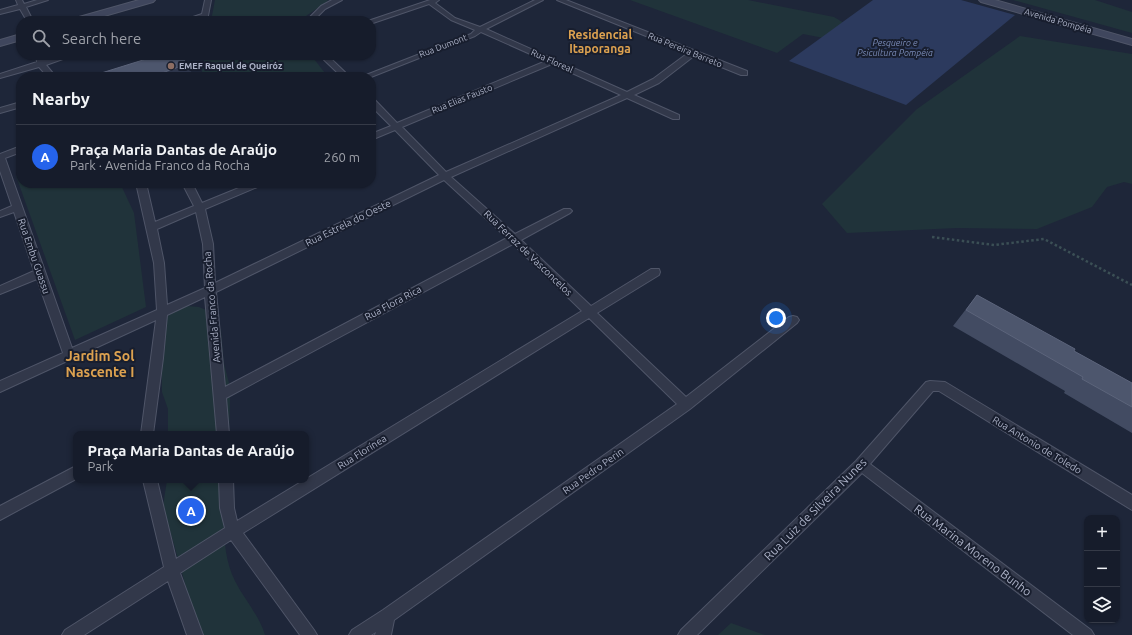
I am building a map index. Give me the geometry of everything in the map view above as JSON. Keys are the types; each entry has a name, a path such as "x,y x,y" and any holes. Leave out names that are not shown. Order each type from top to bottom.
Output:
{"main road":[{"path":"94,16 150,0"},
{"name":"Avenida Pompéia","path":"984,0 1132,42"},
{"path":"0,42 16,38"}],"street":[{"path":"0,12 20,3 45,0"},
{"path":"205,16 208,0"},
{"path":"314,16 322,8 337,0"},
{"name":"Rua Dumont","path":"376,73 473,35 480,29 540,0"},
{"name":"Rua Pereira Barreto","path":"560,0 692,54 744,73"},
{"path":"376,20 433,1"},
{"name":"Rua Floreal","path":"433,1 453,19 480,29 676,116"},
{"path":"20,3 27,16"},
{"name":"Rua Estrela do Oeste","path":"0,387 210,290 445,176 628,95 656,81 692,54"},
{"path":"41,60 41,64 48,72"},
{"path":"0,76 54,60"},
{"path":"328,60 341,72"},
{"name":"Rua Elias Fausto","path":"376,135 553,62"},
{"path":"0,111 16,106"},
{"name":"Rua Ferraz de Vasconcelos","path":"376,106 445,176 514,239 686,405"},
{"path":"0,158 16,151"},
{"name":"Rua Embu Guassu","path":"0,158 69,355"},
{"path":"142,188 152,227 160,276 162,312 147,431"},
{"name":"Avenida Franco da Rocha","path":"190,188 200,208 208,244 210,290 223,431"},
{"path":"152,227 247,188"},
{"path":"0,214 17,208"},
{"name":"Rua Flora Rica","path":"220,395 567,211"},
{"name":"Rua Florínea","path":"70,635 233,531 655,272"},
{"path":"0,290 40,273"},
{"name":"Rua Pedro Perin","path":"357,635 388,616 686,405 793,320"},
{"name":"Rua Luiz de Silveira Nunes","path":"686,635 861,465 930,386 941,386"},
{"name":"Rua Antonio de Toledo","path":"941,386 1132,503"},
{"name":"Rua Marina Moreno Bunho","path":"861,465 1086,635"},
{"path":"0,513 73,474"},
{"path":"151,483 172,571 195,635"},
{"path":"226,483 228,508 233,531 309,635"},
{"path":"383,635 388,616"}],"path":[{"path":"932,237 994,245 1044,240 1132,285"}],"shaded area":[{"path":"215,0 328,1 306,16 212,16"},
{"path":"630,0 748,0 834,17 862,34 860,45 803,34 777,53"},
{"path":"1013,0 1095,0 1132,12 1132,33"},
{"path":"1020,36 1132,54 1132,184 1124,182 1107,187 1092,207 1037,229 957,228 847,233 822,204 917,109"},
{"path":"204,60 315,60 324,72 202,72"},
{"path":"20,188 122,188 134,213 146,307 75,340"},
{"path":"176,305 199,307 215,314 221,331 224,364 229,383 229,431 168,431 168,409 162,392 161,339 163,323"},
{"path":"167,483 225,483 224,531 230,569 235,581 259,621 265,635 194,635 192,608 163,506"},
{"path":"731,623 765,635 718,635"}],"water":[{"name":"Pesqueiro e Psicultura Pompéia","path":"873,0 961,0 1015,15 906,105 789,61"}],"building":[{"path":"143,60 184,60 187,64 165,72 105,72"},
{"path":"977,295 1075,349 1074,351 1132,383 1132,407 966,310"}],"place":[{"name":"EMEF Raquel de Queiróz","path":"171,66"},
{"name":"Praça Maria Dantas de Araújo","path":"191,511"}],"district":[{"name":"Residencial Itaporanga","path":"600,41"},
{"name":"Jardim Sol Nascente I","path":"100,364"}]}
